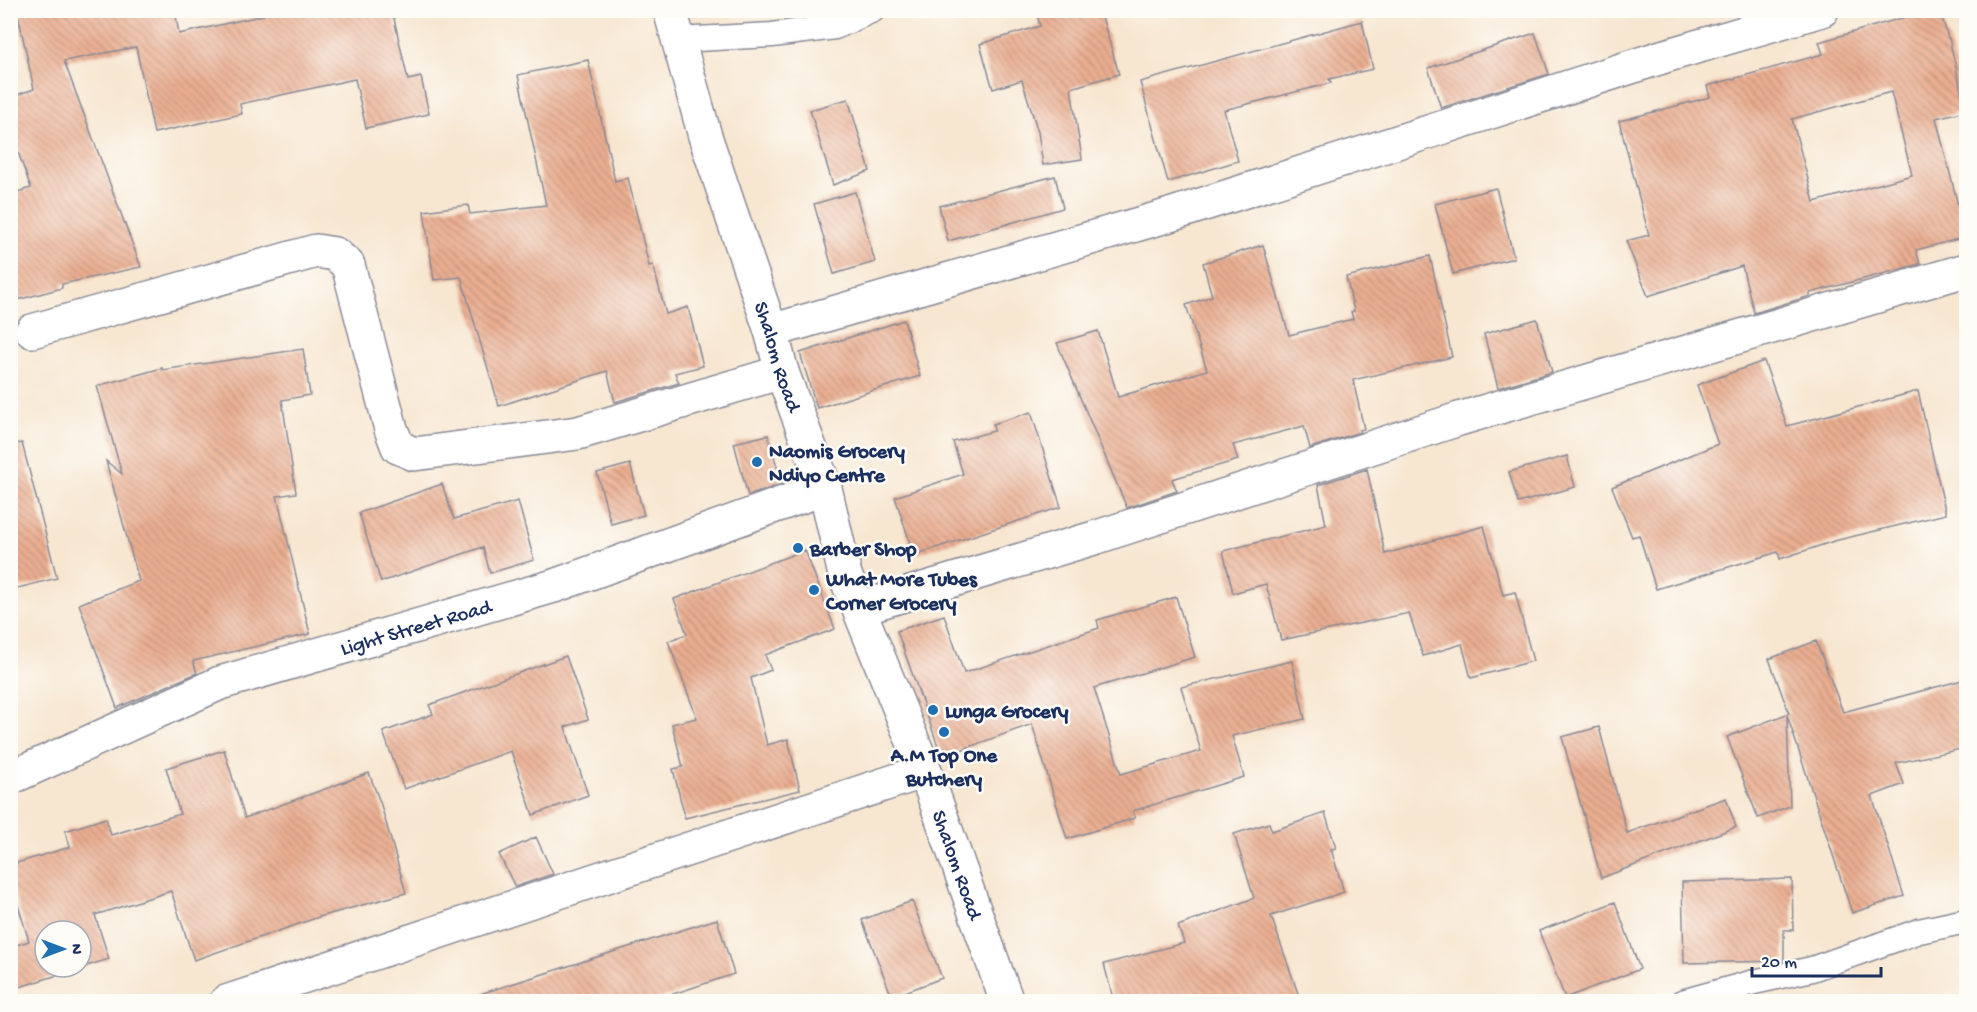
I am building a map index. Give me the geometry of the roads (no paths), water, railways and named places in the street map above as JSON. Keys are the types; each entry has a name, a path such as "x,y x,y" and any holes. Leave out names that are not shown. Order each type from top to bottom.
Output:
{"street":[{"path":"771,331 1170,215 1665,56 1822,10"},
{"name":"Shalom Road","path":"674,25 705,136 771,331 782,372 825,488 845,575 925,771 1006,1002"},
{"path":"32,331 316,251 335,254 348,265 394,438 398,447 414,454 578,433 782,372"},
{"path":"860,608 1094,538 1470,416 1966,270"},
{"name":"Light Street Road","path":"10,778 220,683 554,586 825,488"},
{"path":"226,1002 925,771"}],"lane":[{"path":"674,25 772,35 835,27 873,10"},
{"path":"1682,1002 1812,969 1919,931 1966,921"}],"place":[{"name":"Naomis Grocery Ndiyo Centre","path":"757,462"},
{"name":"Barber Shop","path":"798,548"},
{"name":"What More Tubes Corner Grocery","path":"814,590"},
{"name":"Lunga Grocery","path":"933,710"},
{"name":"A.M Top One Butchery","path":"944,732"}]}
